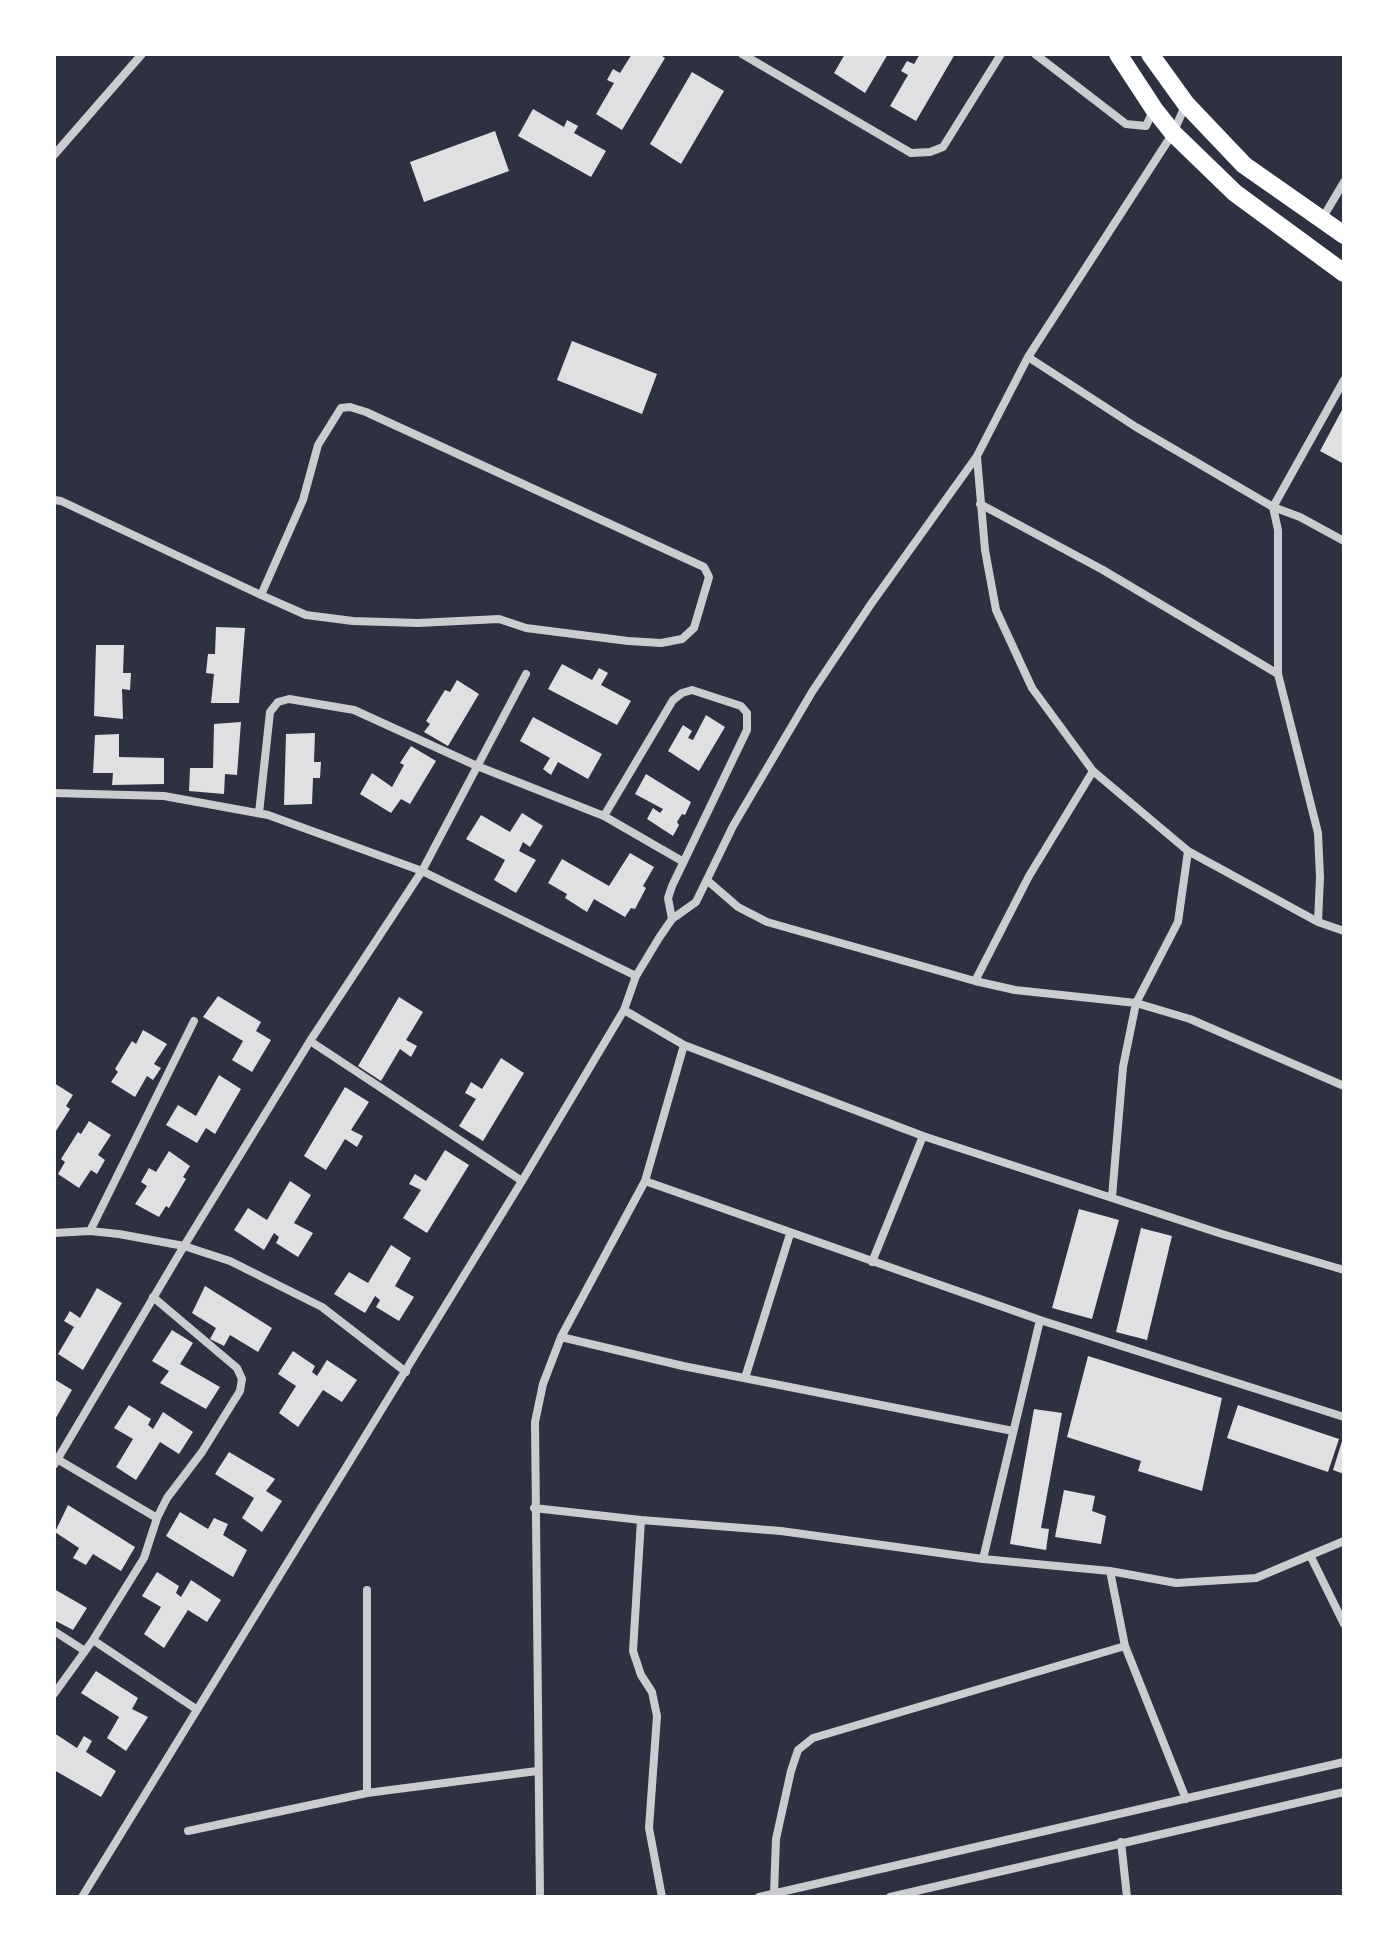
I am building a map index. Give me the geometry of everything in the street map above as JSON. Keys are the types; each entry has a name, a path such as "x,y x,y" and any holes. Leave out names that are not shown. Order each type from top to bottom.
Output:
{"main road":[{"path":"1118,54 1173,133 1235,193 1344,273"},
{"path":"1150,54 1186,104 1244,165 1344,235"}],"street":[{"path":"54,155 142,54"},
{"path":"742,54 911,153 930,152 943,147 1001,54"},
{"path":"1035,54 1126,124 1146,126 1154,109"},
{"path":"82,1897 522,1181 624,1010 636,976 672,919 696,902 733,826 812,692 977,456 1028,357 1173,133 1186,104"},
{"path":"1321,221 1344,182"},
{"path":"1028,357 1136,427 1273,507 1300,517 1344,541"},
{"path":"1318,922 1318,833 1278,674 1278,530 1273,507 1344,380"},
{"path":"54,500 61,501 261,595 306,615 337,619 418,623 499,619 526,628 661,643 682,639 694,628 709,577 704,567 350,407 341,408 318,445 303,500 261,595"},
{"path":"977,456 980,504 996,610 1032,688 1093,771 1188,851 1318,922 1344,931"},
{"path":"980,504 1103,570 1278,674"},
{"path":"157,1518 56,1462 310,1041 422,871 526,674"},
{"path":"604,816 673,700 682,693 692,690 741,706 747,713 747,730 682,861 668,898 672,919"},
{"path":"259,813 270,712 278,702 289,699 354,710 477,766 604,816 682,861"},
{"path":"975,981 1029,876 1093,771"},
{"path":"54,793 164,796 259,813 422,871 636,976"},
{"path":"1112,1197 1123,1067 1136,1003 1178,922 1188,851"},
{"path":"708,881 738,907 767,922 1015,990 1136,1003 1190,1019 1344,1086"},
{"path":"624,1010 684,1045 923,1136 1222,1234 1344,1270"},
{"path":"90,1231 194,1021"},
{"path":"310,1041 522,1181"},
{"path":"540,1897 535,1422 543,1384 561,1337 645,1181 684,1045"},
{"path":"872,1262 923,1136"},
{"path":"645,1181 1040,1320 1344,1417"},
{"path":"54,1233 90,1231 184,1246 230,1261 322,1307 406,1372"},
{"path":"745,1378 790,1234"},
{"path":"54,1694 93,1640 144,1558 167,1498 202,1452 240,1391 242,1379 237,1368 153,1297"},
{"path":"983,1559 1040,1320"},
{"path":"561,1337 683,1366 1013,1431"},
{"path":"534,1508 781,1531 983,1559 1110,1571 1176,1583 1256,1578 1344,1541"},
{"path":"641,1520 633,1651 641,1675 652,1692 657,1716 649,1828 662,1897"},
{"path":"1311,1557 1344,1624"},
{"path":"1110,1571 1125,1646 1186,1799"},
{"path":"367,1590 367,1793"},
{"path":"54,1631 85,1651"},
{"path":"93,1640 196,1709"},
{"path":"774,1894 776,1839 791,1771 798,1750 813,1738 1125,1646"},
{"path":"759,1897 1344,1762"},
{"path":"188,1831 367,1793 537,1771"},
{"path":"890,1897 1344,1792"},
{"path":"1121,1842 1127,1897"}],"building":[{"path":"632,54 659,54 665,58 622,130 596,114 614,83 607,80 613,69 620,73"},
{"path":"845,54 888,54 865,93 834,73"},
{"path":"920,54 955,54 916,121 890,106 908,75 901,71 907,61 914,64"},
{"path":"692,72 724,91 681,164 650,144"},
{"path":"533,109 564,127 567,120 578,126 574,133 606,151 591,177 518,136"},
{"path":"495,131 509,171 424,202 410,162"},
{"path":"572,341 657,374 642,414 557,380"},
{"path":"1344,411 1344,464 1320,451"},
{"path":"216,627 245,628 239,703 211,703 214,674 206,673 208,654 215,654"},
{"path":"96,645 124,645 123,673 131,673 130,690 122,689 123,719 94,716"},
{"path":"562,664 592,680 599,668 608,673 601,685 631,701 617,725 548,689"},
{"path":"457,680 479,694 448,746 424,732 430,724 426,721 445,690 450,692"},
{"path":"706,715 725,727 699,771 668,751 683,725 692,731 688,738 693,740"},
{"path":"533,717 602,754 588,779 558,762 551,775 543,769 550,758 520,741"},
{"path":"241,722 237,775 225,774 224,794 189,791 190,768 213,768 214,724"},
{"path":"315,733 314,762 321,762 320,778 313,778 312,804 284,805 286,734"},
{"path":"119,734 119,757 164,758 164,784 112,785 113,773 93,773 95,735"},
{"path":"411,746 436,761 410,804 401,799 391,813 360,794 372,773 392,787 404,765 400,763"},
{"path":"646,774 691,802 685,815 682,814 677,822 679,825 673,836 647,819 653,808 660,813 663,809 635,794"},
{"path":"522,813 543,826 530,847 523,842 519,851 536,860 516,893 494,880 505,860 466,839 481,815 510,832"},
{"path":"630,853 654,867 635,909 631,908 625,917 594,899 587,912 565,898 567,894 548,883 562,859 609,886"},
{"path":"218,996 261,1022 256,1031 271,1040 252,1072 232,1060 243,1041 203,1017"},
{"path":"399,997 423,1012 406,1040 417,1046 411,1057 400,1049 381,1081 358,1066"},
{"path":"143,1030 167,1044 154,1064 161,1068 153,1080 147,1076 135,1097 111,1082 132,1041 136,1044"},
{"path":"501,1058 524,1073 483,1141 459,1126 476,1099 465,1093 471,1082 482,1089"},
{"path":"219,1075 241,1089 215,1134 206,1128 197,1143 166,1125 178,1105 196,1116"},
{"path":"54,1083 73,1095 66,1106 70,1109 54,1134"},
{"path":"345,1087 369,1102 351,1130 363,1136 357,1147 345,1139 326,1170 304,1156"},
{"path":"89,1121 111,1135 98,1155 105,1160 97,1174 91,1170 79,1188 58,1174 65,1162 61,1159"},
{"path":"445,1150 469,1165 427,1233 403,1218 421,1190 409,1184 415,1174 426,1181"},
{"path":"169,1151 190,1166 169,1208 166,1206 159,1217 135,1204 147,1186 141,1182 149,1168 156,1172"},
{"path":"290,1181 311,1195 294,1223 313,1233 298,1257 276,1243 279,1237 274,1233 264,1250 234,1230 248,1208 267,1220"},
{"path":"1079,1209 1119,1220 1092,1319 1052,1308"},
{"path":"1141,1228 1172,1236 1147,1340 1116,1332"},
{"path":"391,1245 411,1258 395,1286 414,1297 399,1321 376,1307 380,1300 375,1296 365,1313 334,1294 349,1272 368,1283"},
{"path":"205,1286 272,1328 258,1352 230,1335 224,1346 210,1339 216,1328 192,1313"},
{"path":"97,1288 122,1303 83,1370 58,1354 74,1327 64,1321 70,1311 80,1318"},
{"path":"172,1330 193,1343 180,1364 220,1387 206,1409 160,1383 169,1371 152,1361"},
{"path":"293,1351 315,1366 312,1372 317,1376 327,1360 357,1380 342,1402 323,1390 298,1427 279,1413 296,1386 278,1374"},
{"path":"1088,1356 1222,1398 1202,1491 1138,1471 1141,1461 1067,1437"},
{"path":"54,1379 72,1390 54,1421"},
{"path":"129,1405 151,1419 148,1425 153,1429 163,1412 193,1432 179,1454 160,1442 136,1480 116,1467 133,1439 114,1428"},
{"path":"1238,1405 1339,1439 1328,1472 1227,1438"},
{"path":"1034,1409 1062,1413 1041,1528 1049,1529 1046,1550 1010,1544"},
{"path":"1344,1438 1344,1474 1333,1470"},
{"path":"229,1452 275,1479 266,1491 282,1501 262,1532 242,1518 254,1498 215,1474"},
{"path":"1064,1490 1095,1496 1092,1511 1106,1516 1101,1544 1055,1537"},
{"path":"68,1505 135,1547 121,1571 93,1554 86,1565 73,1558 79,1548 55,1532"},
{"path":"180,1512 208,1529 214,1518 228,1524 223,1535 247,1550 233,1577 166,1536"},
{"path":"157,1572 179,1586 176,1593 181,1597 191,1580 221,1600 207,1622 188,1610 164,1648 144,1634 161,1607 142,1596"},
{"path":"54,1589 87,1608 73,1630 54,1620"},
{"path":"96,1671 138,1698 132,1709 148,1717 126,1751 107,1738 119,1717 81,1693"},
{"path":"54,1733 77,1748 84,1736 92,1741 86,1752 116,1771 101,1797 54,1770"}]}
